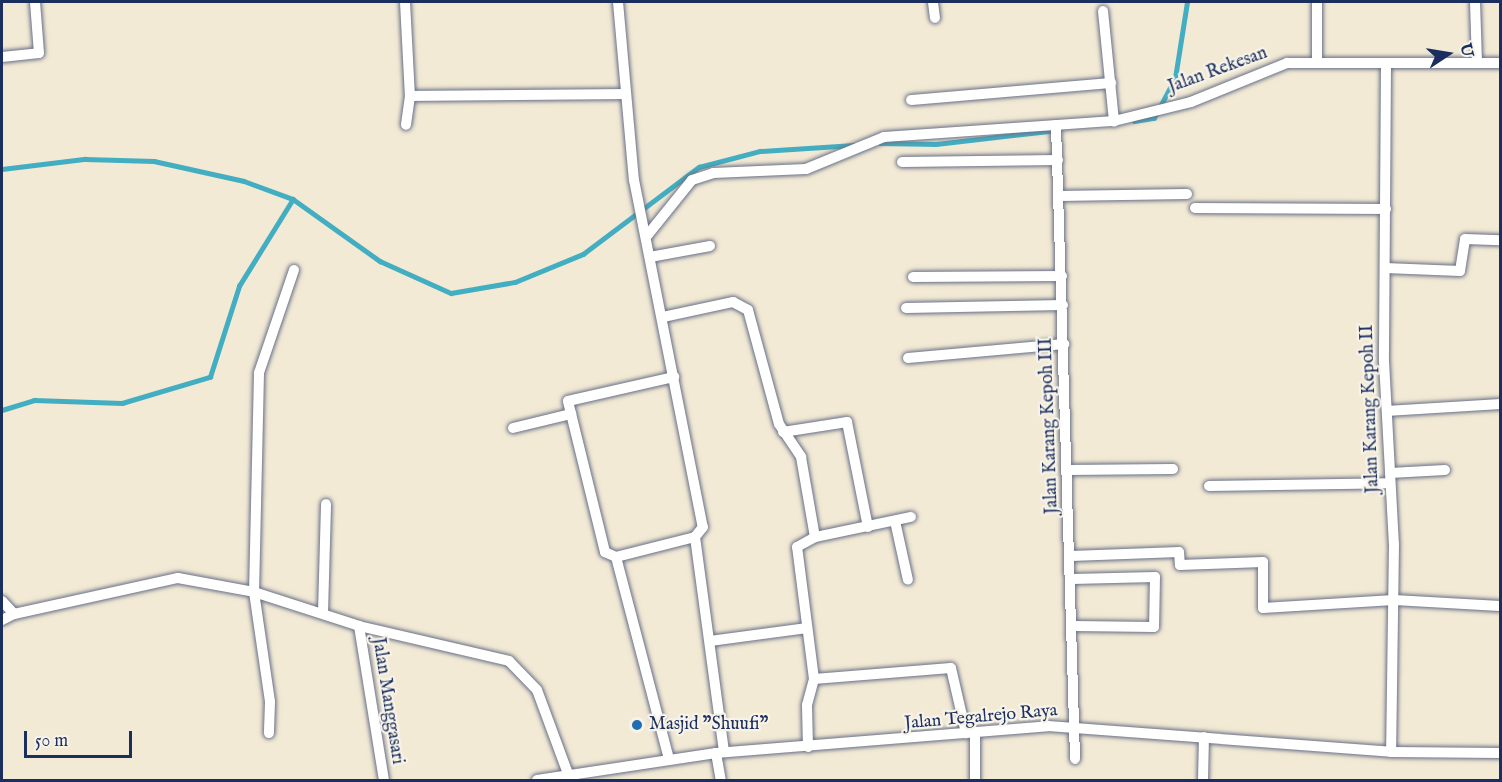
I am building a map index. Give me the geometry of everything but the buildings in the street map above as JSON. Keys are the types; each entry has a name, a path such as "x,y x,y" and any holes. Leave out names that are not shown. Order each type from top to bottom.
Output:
{"street":[{"path":"2,57 39,53 35,2"},
{"path":"405,2 410,96 406,125"},
{"path":"618,2 624,94 634,180 703,524 695,537 710,641 721,780"},
{"path":"933,2 935,18"},
{"path":"1317,2 1317,63"},
{"path":"1474,2 1477,63"},
{"path":"1103,11 1114,120"},
{"name":"Jalan Rekesan","path":"646,237 692,180 735,171 806,169 850,149 884,137 924,132 1056,127 1114,120 1166,107 1287,63 1500,63"},
{"name":"Jalan Karang Kepoh II","path":"1386,64 1384,268 1395,600 1391,752"},
{"path":"911,100 1111,83"},
{"path":"410,96 624,94"},
{"name":"Jalan Karang Kepoh III","path":"1056,127 1074,626 1075,759"},
{"path":"902,162 1058,160"},
{"path":"1059,196 1187,194"},
{"path":"1195,207 1386,209"},
{"path":"1384,268 1460,271 1465,239 1500,240"},
{"path":"650,257 710,246"},
{"path":"269,733 270,702 254,592 259,373 294,270"},
{"path":"913,277 1062,276"},
{"path":"663,316 733,302 744,305 783,432 801,457 815,537"},
{"path":"906,308 1063,305"},
{"path":"908,358 1064,344"},
{"path":"674,377 568,401 605,552 616,557 695,537"},
{"path":"1387,411 1500,404"},
{"path":"513,428 571,414"},
{"path":"783,432 847,422 868,527"},
{"path":"1068,470 1173,469"},
{"path":"1209,486 1390,478 1445,470"},
{"path":"323,613 327,504"},
{"path":"808,747 807,705 814,679 797,547 815,537 911,517"},
{"path":"895,521 908,580"},
{"path":"1071,556 1179,552 1180,565 1263,562 1263,608 1395,600 1500,606"},
{"path":"616,557 669,759"},
{"path":"1072,579 1155,577 1154,627 1074,626"},
{"path":"2,620 14,614 178,578 254,592 359,626 479,652 521,668 537,690 570,777"},
{"path":"2,601 14,614"},
{"name":"Jalan Manggasari","path":"359,626 384,780"},
{"path":"710,641 807,628"},
{"path":"814,679 951,668 970,733 975,780"},
{"name":"Jalan Tegalrejo Raya","path":"537,780 570,777 669,759 720,753 1074,726 1391,752 1500,753"},
{"path":"1203,780 1204,737"}],"waterway":[{"path":"1134,121 1154,118 1175,78 1187,2"},
{"path":"880,143 936,144 1057,130"},
{"path":"2,169 85,159 154,161 244,181 293,199 380,261 451,293 515,282 583,254 699,167 760,151 854,145"},
{"path":"2,410 34,400 122,403 210,377 239,286 293,199"}],"place":[{"name":"Masjid \"Shuufi\"","path":"637,725"}]}
